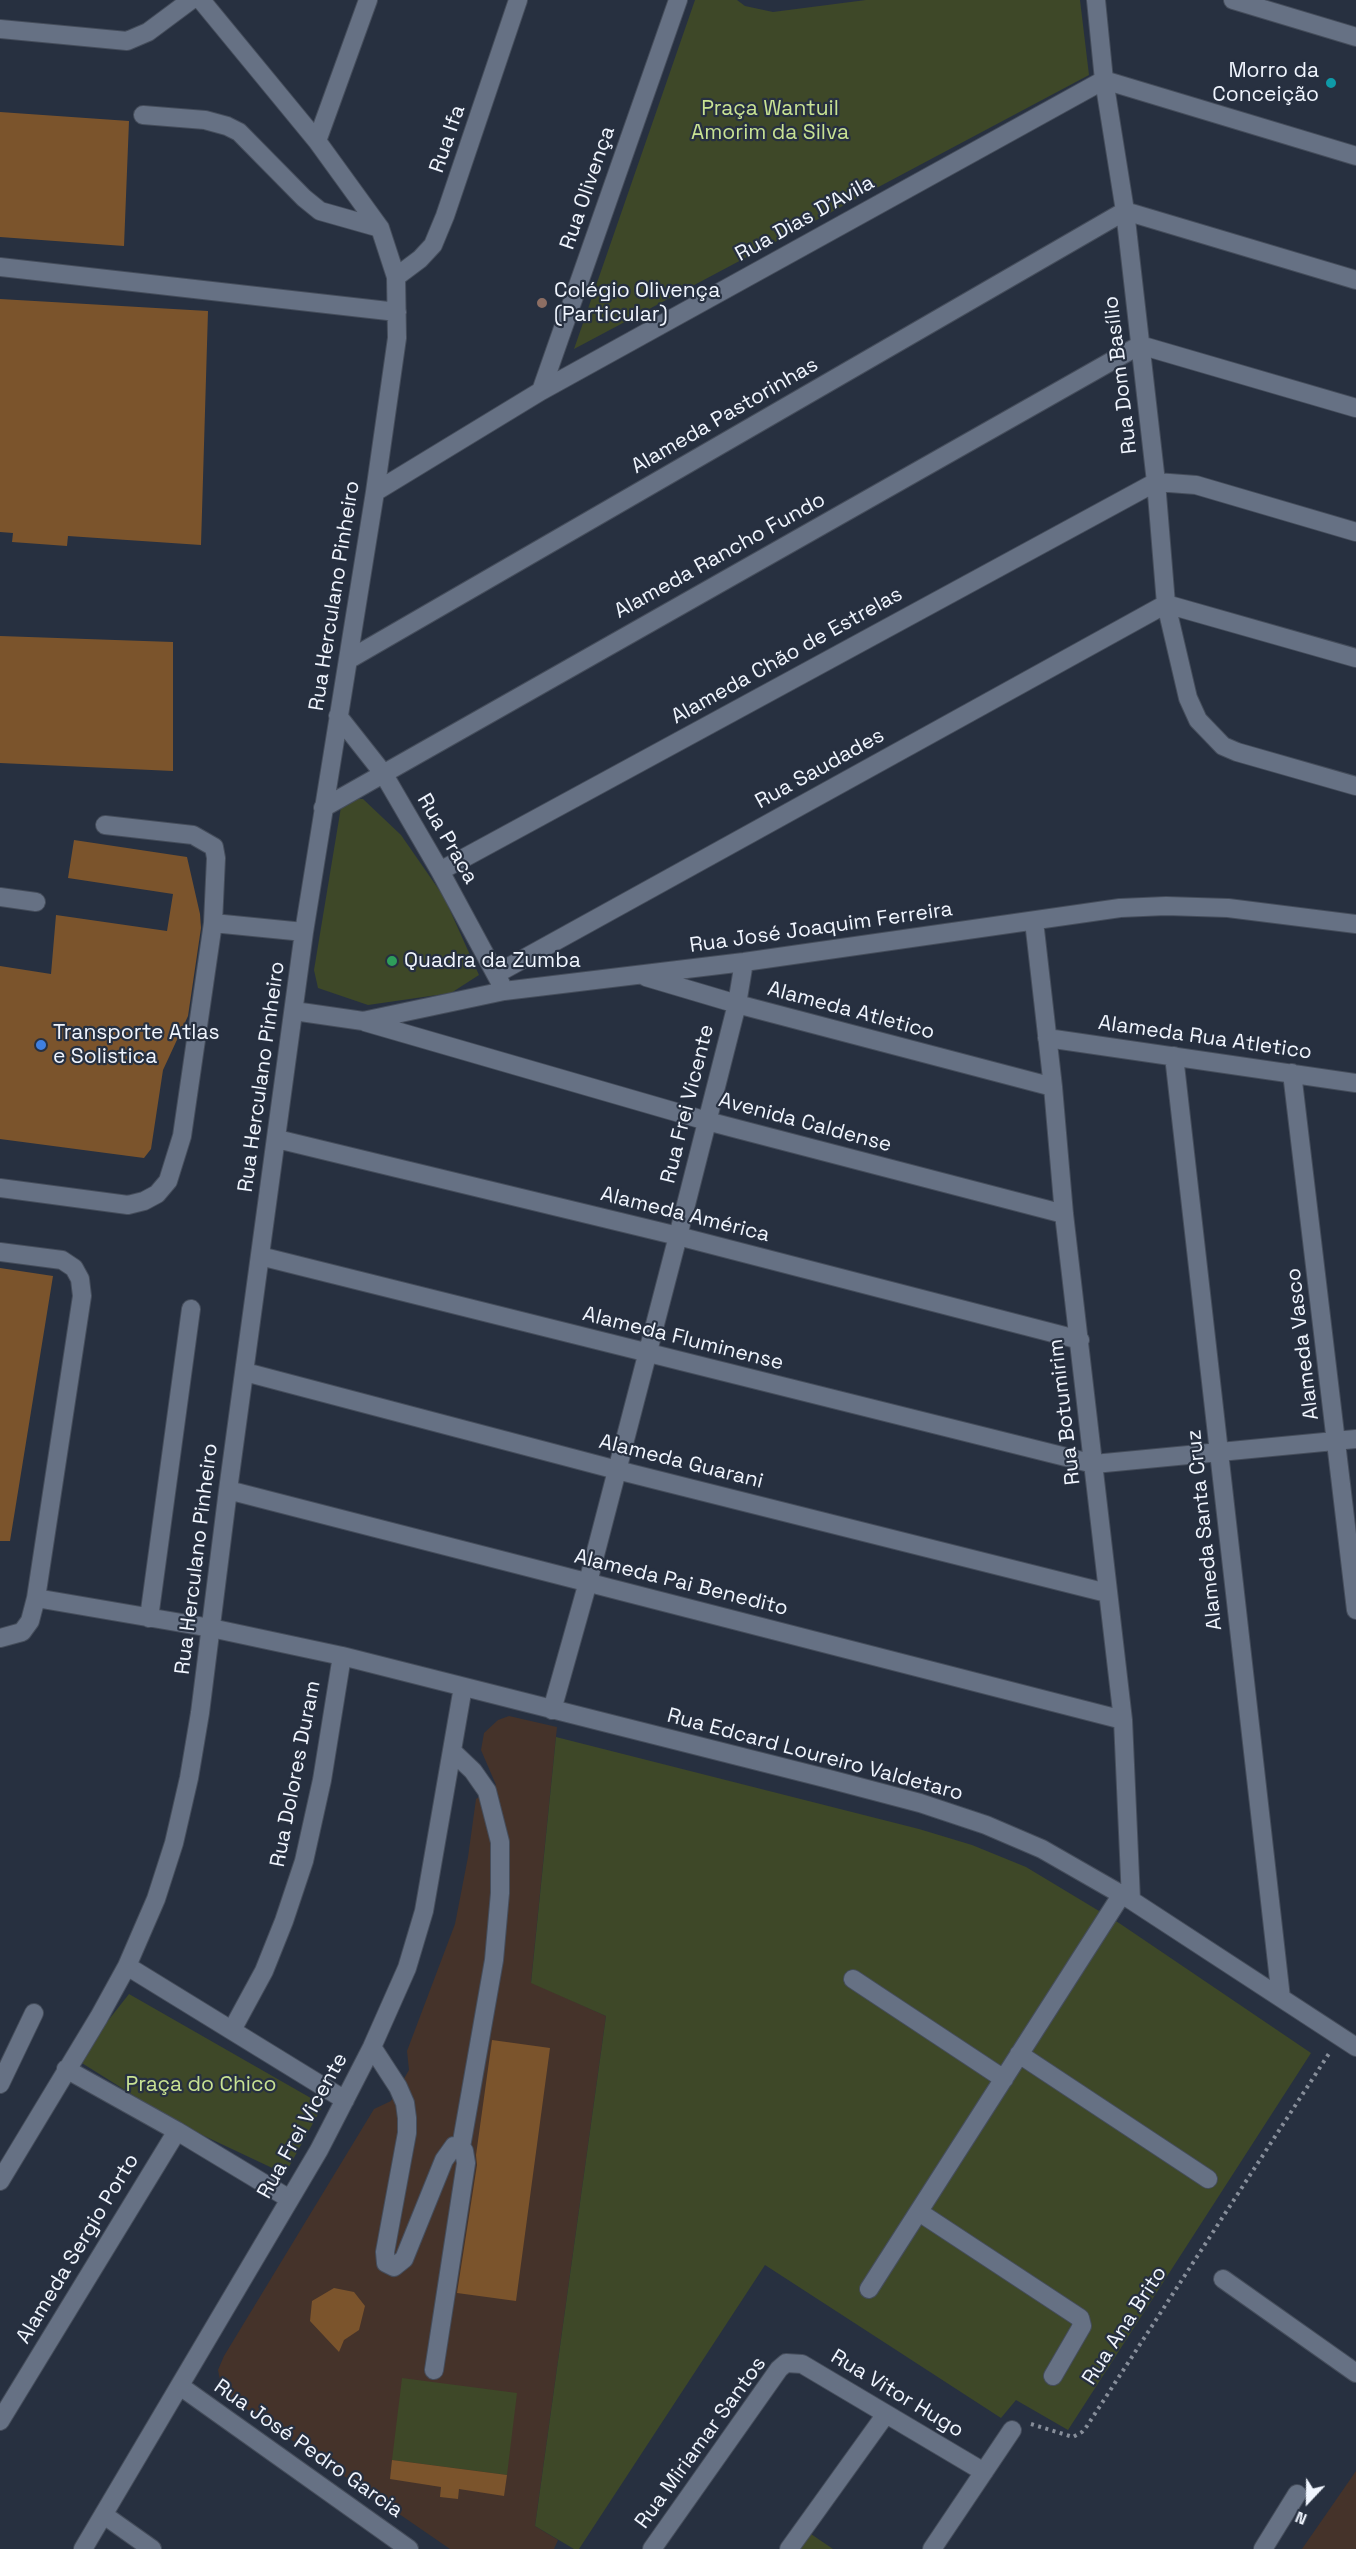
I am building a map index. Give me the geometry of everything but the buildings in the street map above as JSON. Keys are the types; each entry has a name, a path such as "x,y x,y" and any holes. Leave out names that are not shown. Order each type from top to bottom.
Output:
{"street":[{"path":"0,29 127,40 148,32 191,0"},
{"name":"Rua Herculano Pinheiro","path":"0,2181 99,2017 127,1966 156,1899 174,1843 189,1778 304,932 375,492 396,339 396,277 380,228 317,141 201,0"},
{"path":"317,141 368,0"},
{"name":"Rua Ifa","path":"396,277 420,259 433,245 518,0"},
{"name":"Rua Olivença","path":"541,392 678,0"},
{"name":"Rua Dom Basílio","path":"1096,0 1104,80 1125,211 1156,482 1166,604 1188,698 1198,720 1223,746 1356,786"},
{"path":"1233,0 1356,37"},
{"path":"1104,80 1356,156"},
{"name":"Rua Dias D'Avila","path":"375,492 541,392 1104,80"},
{"path":"143,115 206,120 227,126 239,132 304,198 320,211 380,228"},
{"path":"1125,211 1356,280"},
{"name":"Alameda Pastorinhas","path":"348,660 1125,211"},
{"path":"0,267 397,312"},
{"path":"1140,345 1356,408"},
{"name":"Alameda Rancho Fundo","path":"323,808 1140,345"},
{"path":"1156,482 1174,481 1196,485 1356,531"},
{"name":"Alameda Chão de Estrelas","path":"440,871 1156,482"},
{"path":"1166,604 1356,658"},
{"name":"Rua Saudades","path":"496,974 1166,604"},
{"name":"Rua Praca","path":"338,716 383,773 440,871 504,991"},
{"path":"0,1188 128,1205 144,1201 157,1194 168,1181 182,1136 213,923 216,858 214,847 193,835 105,825"},
{"path":"0,897 36,902"},
{"name":"Rua José Joaquim Ferreira","path":"294,1011 363,1021 504,991 744,962 1120,908 1166,906 1228,908 1356,924"},
{"name":"Rua Botumirim","path":"1034,921 1053,1087 1064,1214 1123,1720 1127,1897"},
{"path":"213,923 304,932"},
{"name":"Rua Frei Vicente","path":"552,1710 588,1582 678,1236 736,1004 744,962"},
{"name":"Alameda Atletico","path":"638,975 736,1004 1053,1087"},
{"name":"Avenida Caldense","path":"363,1021 707,1121 1064,1214"},
{"name":"Alameda Rua Atletico","path":"1047,1038 1356,1083"},
{"name":"Alameda Santa Cruz","path":"1174,1056 1281,1998"},
{"name":"Alameda Vasco","path":"1292,1073 1356,1610"},
{"name":"Alameda América","path":"277,1138 678,1236 1080,1340"},
{"path":"0,1252 62,1260 74,1268 80,1279 82,1296 36,1598 30,1621 22,1632 0,1638"},
{"name":"Alameda Fluminense","path":"260,1256 1094,1464 1356,1439"},
{"path":"149,1618 191,1309"},
{"name":"Alameda Guarani","path":"244,1372 617,1470 1107,1593"},
{"name":"Alameda Pai Benedito","path":"228,1490 1123,1720"},
{"name":"Rua Edcard Loureiro Valdetaro","path":"36,1598 211,1628 342,1656 920,1803 986,1825 1042,1849 1127,1897 1356,2047"},
{"name":"Rua Dolores Duram","path":"232,2030 264,1971 304,1861 322,1780 342,1656"},
{"name":"Rua Frei Vicente","path":"83,2549 288,2198 319,2150 372,2047 407,1968 424,1911 463,1687"},
{"path":"434,2370 466,2163 461,2146 494,1960 500,1893 500,1842 487,1791 473,1771 452,1751"},
{"path":"870,2289 1019,2054 1127,1897"},
{"path":"127,1966 345,2100"},
{"path":"853,1979 1004,2079"},
{"path":"0,2084 34,2013"},
{"path":"372,2047 398,2087 405,2103 407,2118 407,2133 385,2253 386,2264 394,2267 404,2259 444,2160 454,2146 461,2146"},
{"path":"1019,2054 1208,2179"},
{"path":"66,2069 177,2131 288,2198"},
{"name":"Alameda Sergio Porto","path":"0,2421 177,2131"},
{"path":"919,2212 1080,2318 1082,2326 1053,2376"},
{"path":"1223,2279 1356,2373"},
{"name":"Rua Vitor Hugo","path":"786,2363 802,2364 984,2472"},
{"name":"Rua Miriamar Santos","path":"652,2549 779,2369 786,2363"},
{"name":"Rua José Pedro Garcia","path":"180,2386 409,2549"},
{"path":"789,2549 886,2414"},
{"path":"932,2549 1012,2430"},
{"path":"1263,2549 1297,2494"},
{"path":"104,2515 152,2549"}],"path":[{"name":"Rua Ana Brito","path":"1012,2430 1027,2423 1073,2437 1082,2432 1324,2061"}],"shaded area":[{"path":"509,1716 557,1727 531,1982 606,2016 535,2526 558,2540 554,2549 450,2549 232,2399 221,2385 218,2370 224,2356 374,2109 391,2101 409,2070 407,2051 455,1924 476,1799 496,1785 481,1750 484,1733 498,1720"},
{"path":"1356,2471 1356,2549 1302,2549"}],"green space":[{"name":"Praça Wantuil Amorim da Silva","path":"695,0 737,0 745,6 773,12 866,0 1080,0 1089,75 574,349"},
{"path":"348,799 363,799 401,835 444,897 479,975 451,993 368,1005 318,988 314,970 341,807"},
{"path":"556,1737 919,1829 972,1845 1026,1867 1119,1923 1311,2053 1068,2430 1016,2400 1001,2418 765,2265 579,2549 574,2549 535,2526 606,2016 531,1983"},
{"name":"Praça do Chico","path":"129,1994 323,2105 285,2174 181,2125 77,2060"},
{"path":"402,2378 517,2393 507,2475 392,2460"},
{"path":"808,2532 833,2549 796,2549"}],"place":[{"name":"Morro da Conceição","path":"1331,83"},
{"name":"Colégio Olivença (Particular)","path":"542,303"},
{"name":"Quadra da Zumba","path":"392,961"},
{"name":"Transporte Atlas e Solistica","path":"41,1045"}]}
